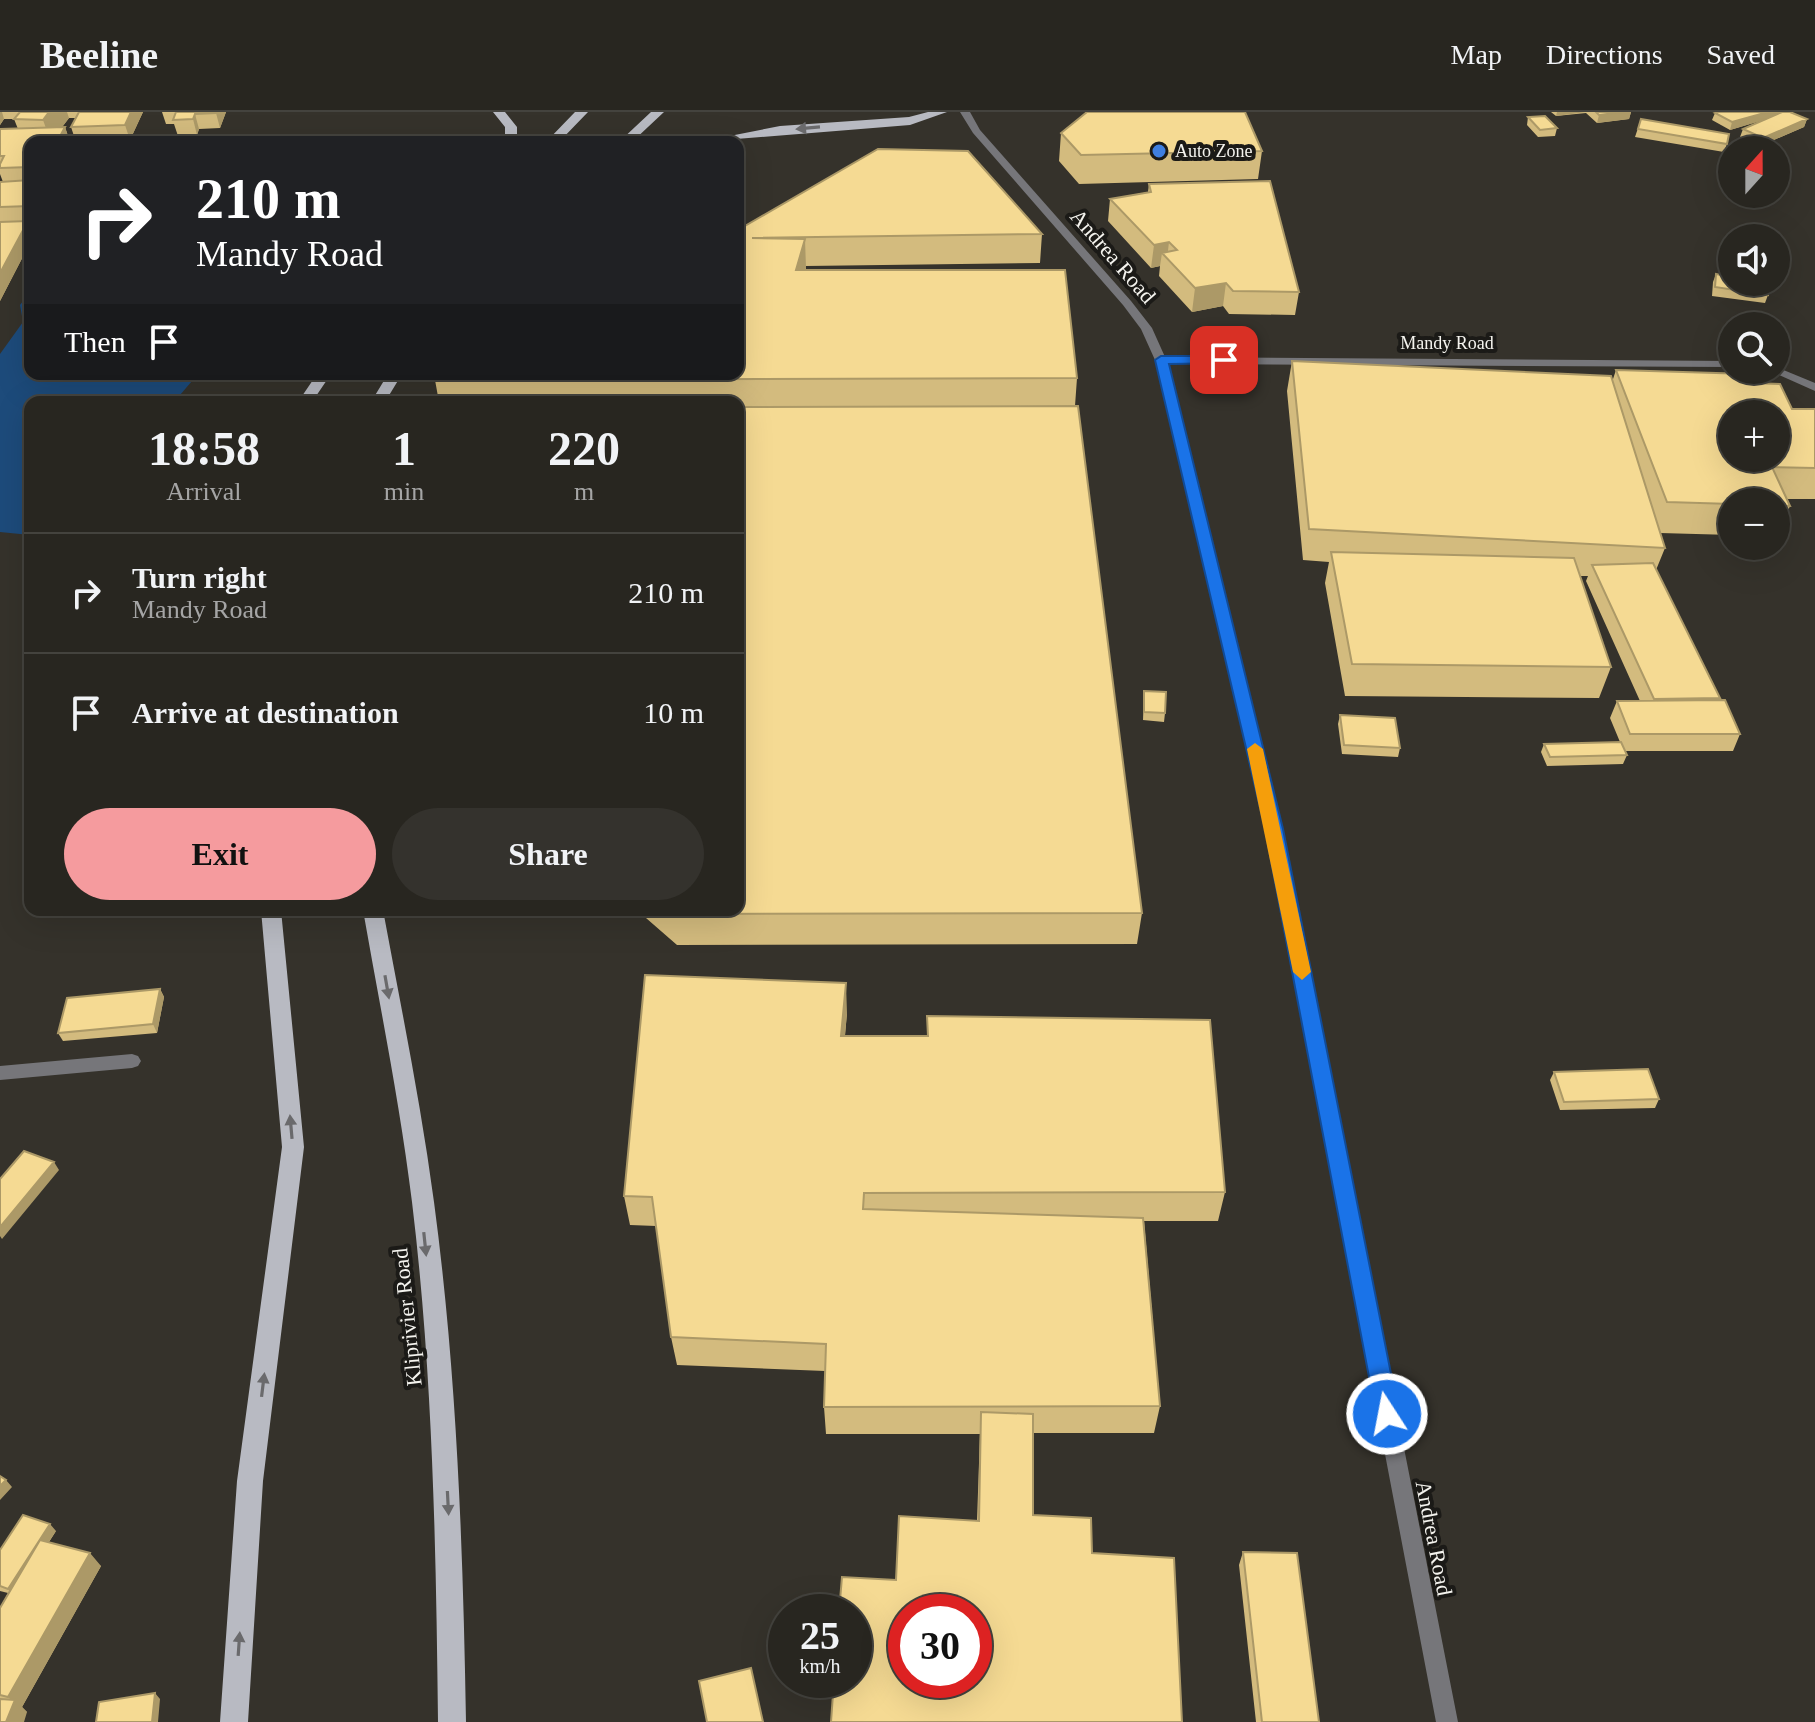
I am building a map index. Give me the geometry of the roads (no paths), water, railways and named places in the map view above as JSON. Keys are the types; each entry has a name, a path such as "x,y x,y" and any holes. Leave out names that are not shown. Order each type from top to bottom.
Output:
{"main road":[{"path":"499,112 511,127 511,136"},
{"path":"558,136 582,112"},
{"path":"632,136 658,112"},
{"path":"742,136 780,130 910,121 941,112"},
{"path":"234,1722 250,1481 293,1147 272,916"},
{"name":"Kliprivier Road","path":"374,916 413,1131 442,1401 450,1551 452,1722"}],"street":[{"name":"Andrea Road","path":"965,112 976,131 1007,168 1127,303 1161,360 1274,829 1447,1722"},
{"name":"Mandy Road","path":"1161,360 1718,364"},
{"path":"1790,377 1815,387"},
{"path":"0,1073 132,1061"}],"water":[{"path":"24,300 24,380 193,380 179,396 24,396 24,534 0,532 0,354 23,322 20,305"}],"place":[{"name":"Auto Zone","path":"1159,151"}]}
